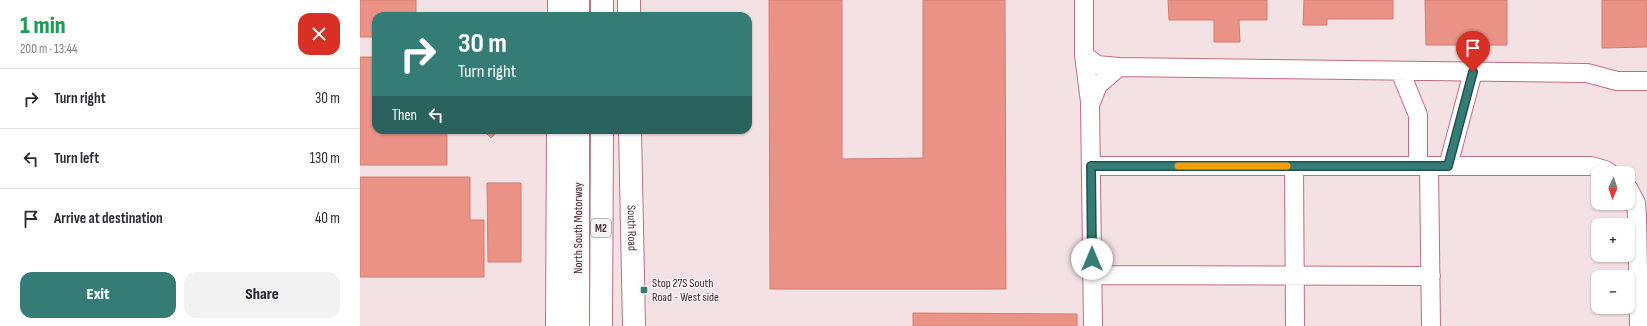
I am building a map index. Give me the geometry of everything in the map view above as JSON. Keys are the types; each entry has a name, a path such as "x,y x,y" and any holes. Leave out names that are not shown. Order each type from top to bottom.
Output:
{"highway":[{"path":"559,0 559,12"},
{"path":"578,0 578,12"},
{"path":"602,0 602,12"},
{"path":"629,0 629,12"},
{"path":"557,326 558,134"},
{"name":"North South Motorway","path":"578,134 578,326"},
{"name":"North South Motorway","path":"601,326 602,134"},
{"name":"South Road","path":"630,134 634,326"}],"lane":[{"path":"1084,0 1084,55 1090,105 1093,326"},
{"path":"1084,55 1097,65 1119,67 1587,73 1617,81 1647,81"},
{"path":"1090,105 1098,85 1119,67"},
{"path":"1400,71 1418,116 1424,166 1431,326"},
{"path":"1448,166 1473,72"},
{"path":"1091,166 1591,166"},
{"path":"1294,166 1295,326"},
{"path":"1635,201 1637,216 1639,326"},
{"path":"1092,275 1430,276"}],"building":[{"path":"360,0 416,0 416,12 372,12 372,37 360,37"},
{"path":"769,0 842,0 842,159 923,158 923,0 1005,0 1006,289 770,289"},
{"path":"1168,0 1267,0 1267,20 1239,20 1240,42 1214,42 1214,20 1169,20"},
{"path":"1304,0 1393,0 1393,19 1327,19 1327,25 1303,25"},
{"path":"1425,0 1507,0 1507,45 1426,45"},
{"path":"1602,0 1647,0 1647,47 1602,48"},
{"path":"360,57 372,57 372,134 447,134 447,165 360,165"},
{"path":"487,134 495,134 491,138"},
{"path":"360,177 470,177 470,220 484,220 484,277 360,277"},
{"path":"487,183 521,183 521,262 488,262"},
{"path":"913,313 1077,314 1077,326 913,326"}],"slow traffic":[{"path":"1178,166 1287,166"}],"place":[{"name":"Stop 27S South Road - West side","path":"644,290"}],"route":[{"path":"1092,259 1091,166 1448,166 1473,72"}]}
